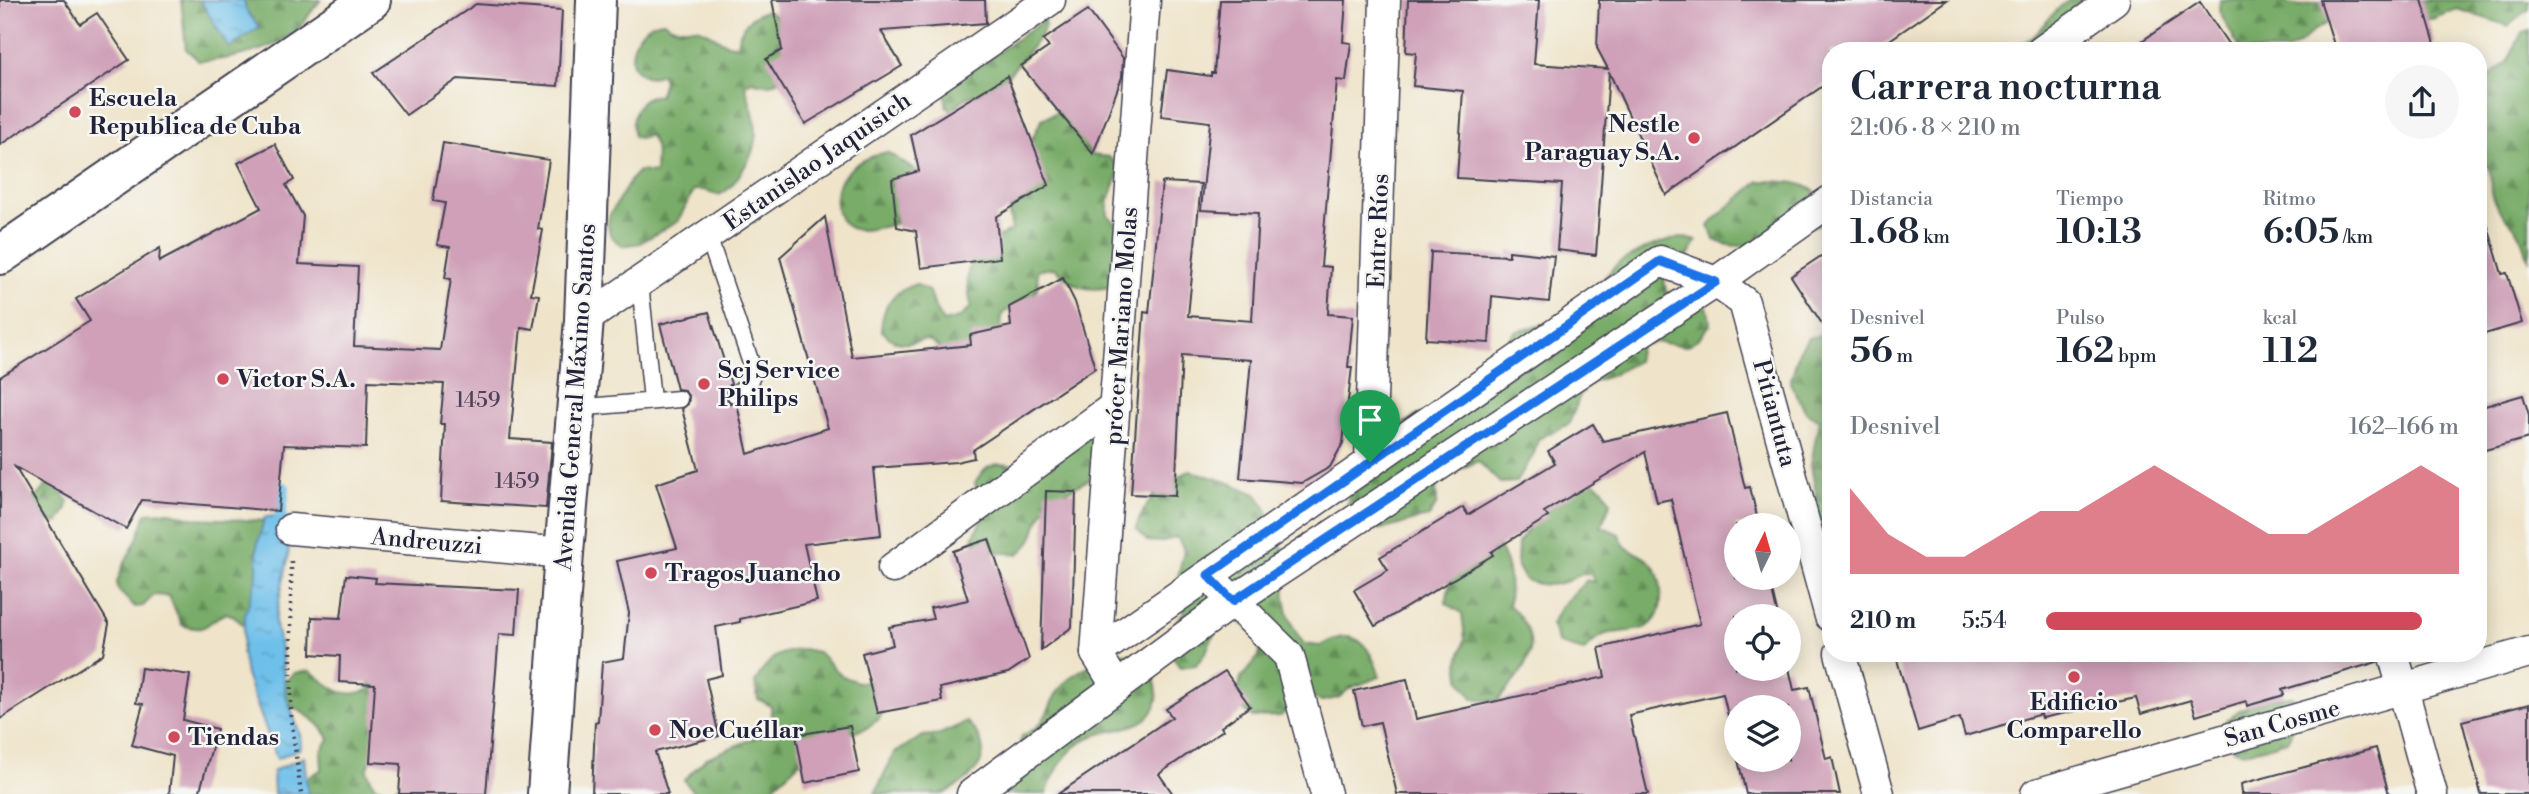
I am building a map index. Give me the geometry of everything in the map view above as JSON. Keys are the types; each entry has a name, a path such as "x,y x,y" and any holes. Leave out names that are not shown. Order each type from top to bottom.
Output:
{"main road":[{"path":"0,255 371,0"},
{"name":"Avenida General Máximo Santos","path":"547,794 584,320 596,0"}],"street":[{"name":"Estanislao Jaquisich","path":"584,320 1050,0"},
{"name":"prócer Mariano Molas","path":"1096,653 1145,0"},
{"name":"Entre Ríos","path":"1370,462 1385,0"},
{"path":"2055,42 2114,0"},
{"path":"972,794 1233,601 1716,282 1822,207"},
{"name":"Pitiantuta","path":"1370,462 1660,261 1716,282 1744,302 1822,587"},
{"path":"893,568 1115,406"},
{"path":"1117,687 1096,653 1370,462"},
{"name":"Andreuzzi","path":"291,529 564,553"},
{"path":"1208,575 1289,656 1326,794"},
{"name":"San Cosme","path":"2036,794 2529,652"},
{"path":"1842,662 1879,794"},
{"path":"2396,662 2432,794"}],"lane":[{"path":"708,236 754,372 747,386 735,394"},
{"path":"640,283 652,400"},
{"path":"576,408 680,399"}],"path":[{"path":"291,529 291,716 301,794"}],"green space":[{"path":"181,0 321,0 301,26 281,41 239,56 199,61 186,49"},
{"path":"2069,0 2108,0 2058,42 2025,42 2033,37"},
{"path":"2220,0 2283,0 2285,3 2301,6 2328,0 2344,19 2327,23 2301,42 2236,42 2219,11"},
{"path":"2410,0 2529,0 2529,9 2508,26 2457,9 2425,19"},
{"path":"767,11 775,16 783,31 782,77 772,84 752,81 745,85 755,119 756,138 742,171 729,188 719,195 694,190 678,221 640,243 623,246 610,234 609,216 639,171 655,173 654,144 649,135 634,137 634,115 646,99 659,96 664,81 661,74 646,76 633,66 633,50 638,36 649,26 664,21 676,27 701,29 726,43 737,45 746,23 755,15"},
{"path":"1044,20 1041,35 1000,83 968,97 954,112 947,107 944,90"},
{"path":"2529,30 2529,259 2519,233 2494,202 2487,166 2487,79 2507,62 2522,32"},
{"path":"1057,112 1073,113 1092,155 1109,157 1120,169 1108,209 1108,215 1119,227 1112,287 1086,288 1074,284 1054,268 1037,270 1038,286 1031,301 1017,304 1002,314 1001,331 948,359 933,342 921,340 903,343 892,340 881,330 884,313 890,300 908,287 916,284 930,292 943,322 959,318 971,307 967,281 970,266 984,247 1012,230 1009,214 1029,145 1042,119"},
{"path":"887,152 921,174 909,220 872,229 852,228 845,224 837,211 838,186 856,164"},
{"path":"1759,181 1800,184 1817,193 1822,200 1822,226 1793,229 1744,246 1714,240 1709,226"},
{"path":"1680,237 1697,241 1689,254 1664,276 1666,293 1683,290 1698,294 1708,309 1710,325 1699,338 1686,346 1655,342 1640,345 1637,361 1610,376 1594,381 1581,393 1569,424 1538,439 1534,454 1516,482 1500,483 1478,461 1447,475 1436,487 1437,503 1429,517 1375,529 1356,521 1347,510 1349,494 1365,487 1374,441 1416,416 1509,377 1504,346 1515,332 1568,319 1570,305 1597,286 1619,262 1649,247"},
{"path":"1822,335 1822,561 1801,552 1801,515 1817,497 1811,465 1819,420 1806,412 1790,383 1799,352 1808,338"},
{"path":"1070,422 1093,434 1109,469 1049,505 1039,518 1029,544 1018,554 984,551 972,540 986,511 978,497 975,483 981,474 999,464 1032,469 1044,459 1056,427"},
{"path":"1190,471 1256,494 1266,507 1273,537 1284,550 1288,614 1304,644 1320,646 1343,637 1359,641 1371,655 1380,677 1350,688 1338,698 1322,701 1308,697 1293,703 1281,716 1252,717 1240,707 1238,693 1241,677 1252,666 1260,652 1259,636 1234,618 1218,624 1206,652 1196,665 1180,667 1170,652 1168,639 1173,626 1184,612 1183,596 1177,582 1184,550 1177,537 1162,542 1147,541 1136,528 1144,509 1156,493"},
{"path":"1586,476 1602,488 1611,502 1601,526 1619,534 1626,547 1650,562 1658,574 1661,595 1660,608 1652,623 1639,630 1603,635 1584,651 1559,644 1551,625 1561,606 1587,580 1595,582 1592,575 1584,573 1549,585 1525,580 1517,565 1518,543 1544,500"},
{"path":"51,480 68,501 67,509 58,523 46,519 31,499"},
{"path":"170,512 193,518 271,521 245,627 234,616 226,613 202,628 182,625 169,596 154,595 143,606 135,607 118,590 117,582 146,513"},
{"path":"1492,535 1508,568 1509,605 1528,631 1531,643 1525,666 1497,701 1474,699 1461,681 1458,664 1465,639 1462,613 1446,603 1452,572"},
{"path":"803,649 818,652 842,676 857,682 875,681 886,706 879,719 865,729 849,733 812,751 773,787 770,794 695,794 684,780 706,758 771,731 771,706 758,699 755,683 773,658"},
{"path":"1121,653 1137,656 1151,667 1157,688 1157,700 1154,710 1147,718 1129,727 1097,735 1080,743 1062,762 1046,794 975,794 1012,767 1022,736 1044,719 1063,685 1090,665"},
{"path":"387,663 382,727 367,771 374,786 390,791 404,781 422,794 280,794 322,769 321,752 329,739 315,721 284,700 283,684 294,673 310,671 343,693 359,693 369,690 373,675"},
{"path":"2290,696 2297,700 2299,708 2288,741 2244,751 2237,751 2231,746 2221,728 2234,714 2260,701"},
{"path":"967,722 980,739 983,754 981,762 969,777 941,794 875,794 894,753 923,736 940,734"}],"water":[{"path":"200,0 244,0 246,10 259,27 229,48"},
{"path":"280,516 291,519 288,558 275,621 286,695 300,734 301,748 277,759 246,675 242,651 245,615 257,576 257,546 265,517"},
{"path":"304,757 308,794 274,794 273,771"}],"building":[{"path":"0,0 64,0 80,24 97,13 129,60 0,145"},
{"path":"772,0 985,0 986,23 881,31 902,66 805,124 766,59 782,50"},
{"path":"1220,0 1346,0 1343,42 1351,43 1346,81 1337,80 1321,266 1331,267 1328,314 1353,316 1348,367 1352,367 1343,443 1330,467 1302,483 1240,478 1251,360 1182,355 1175,496 1131,494 1144,312 1149,313 1162,182 1201,184 1188,316 1252,321 1258,213 1201,210 1210,122 1161,116 1167,70 1211,76 1211,73 1214,73"},
{"path":"1408,0 1539,0 1534,64 1608,69 1597,48 1599,0 1947,0 1887,42 1822,42 1822,87 1666,195 1609,72 1596,255 1557,250 1562,184 1457,178 1463,91 1413,86 1416,53 1406,52"},
{"path":"2320,0 2422,0 2434,42 2333,42"},
{"path":"2200,2 2227,42 2140,42"},
{"path":"476,4 562,10 558,86 458,79 406,115 373,73"},
{"path":"1088,10 1123,58 1122,77 1093,154 1021,66 1049,47 1043,40"},
{"path":"1007,76 1049,185 996,217 1000,258 921,268 916,231 897,227 892,179 919,171 911,135"},
{"path":"443,143 549,160 538,229 543,230 531,294 539,295 533,329 521,327 510,439 552,442 546,508 441,501 445,424 440,424 444,384 368,381 366,448 284,445 278,511 142,500 126,529 15,467 109,624 103,654 0,719 0,377 90,321 76,299 160,248 159,262 261,208 238,163 275,144 294,180 286,185 303,216 299,264 358,267 354,346 440,350 451,279 445,278 450,247 437,245 445,203 433,201"},
{"path":"825,217 852,357 971,345 970,335 1011,326 1009,307 1063,278 1075,302 1095,368 973,450 974,458 956,462 874,468 881,535 804,544 817,601 716,627 722,675 706,679 719,736 655,752 668,794 592,794 595,722 598,721 602,662 624,658 629,613 617,561 677,548 656,484 698,470 682,409 688,404 689,397 684,390 677,389 660,324 709,312 731,384 725,395 730,403 737,404 748,454 828,428 780,257"},
{"path":"2487,223 2502,274 2507,273 2522,323 2487,333"},
{"path":"1509,251 1554,256 1549,302 1492,296 1489,343 1426,339 1431,252 1509,256"},
{"path":"1822,255 1822,324 1791,276"},
{"path":"2523,395 2529,415 2529,438 2487,450 2487,405"},
{"path":"1727,413 1745,488 1750,487 1756,513 1724,513 1724,590 1772,590 1775,604 1724,604 1724,681 1792,681 1794,690 1809,687 1826,759 1832,757 1840,794 1746,794 1741,772 1801,772 1801,695 1724,695 1724,698 1723,694 1629,715 1648,794 1397,794 1380,722 1362,726 1354,691 1407,679 1416,719 1605,677 1599,648 1700,624 1671,499 1657,502 1645,452 1544,512 1548,517 1491,552 1493,555 1375,626 1354,590 1388,570 1380,557 1463,507 1468,515 1555,463 1548,451 1593,424 1603,441"},
{"path":"1046,491 1076,492 1072,627 1041,650"},
{"path":"989,539 1029,659 1008,673 940,688 942,701 877,713 862,653 893,645 889,627 933,619 930,608 968,600 953,551"},
{"path":"346,575 376,578 375,583 519,590 516,635 499,634 486,794 399,794 401,764 370,762 375,684 339,682 340,656 311,654 312,617 341,618"},
{"path":"1898,662 2377,662 2282,690 2284,695 2247,706 2246,701 2196,716 2191,700 2141,714 2136,698 2042,718 2041,714 1965,736 1960,718 1918,731"},
{"path":"141,668 190,675 183,720 217,729 199,794 169,794 173,756 132,745 143,704 136,703"},
{"path":"1225,671 1250,706 1221,727 1223,730 1159,774 1173,794 1058,794 1172,717 1166,709"},
{"path":"2529,704 2529,794 2481,794 2462,721"},
{"path":"850,726 859,772 805,783 796,735"},
{"path":"2376,748 2389,794 2242,794 2241,784"}],"waterway":[{"path":"278,532 284,488"}],"place":[{"name":"Escuela Republica de Cuba","path":"75,112"},
{"name":"Nestle Paraguay S.A.","path":"1694,138"},
{"name":"Victor S.A.","path":"223,379"},
{"name":"Scj Service Philips","path":"704,384"},
{"name":"Tragos Juancho","path":"651,573"},
{"name":"Edificio Comparello","path":"2074,677"},
{"name":"Noe Cuéllar","path":"655,730"},
{"name":"Tiendas","path":"174,737"}],"route":[{"path":"1660,261 1716,282 1233,601 1208,575 1370,462 1660,261"}]}
